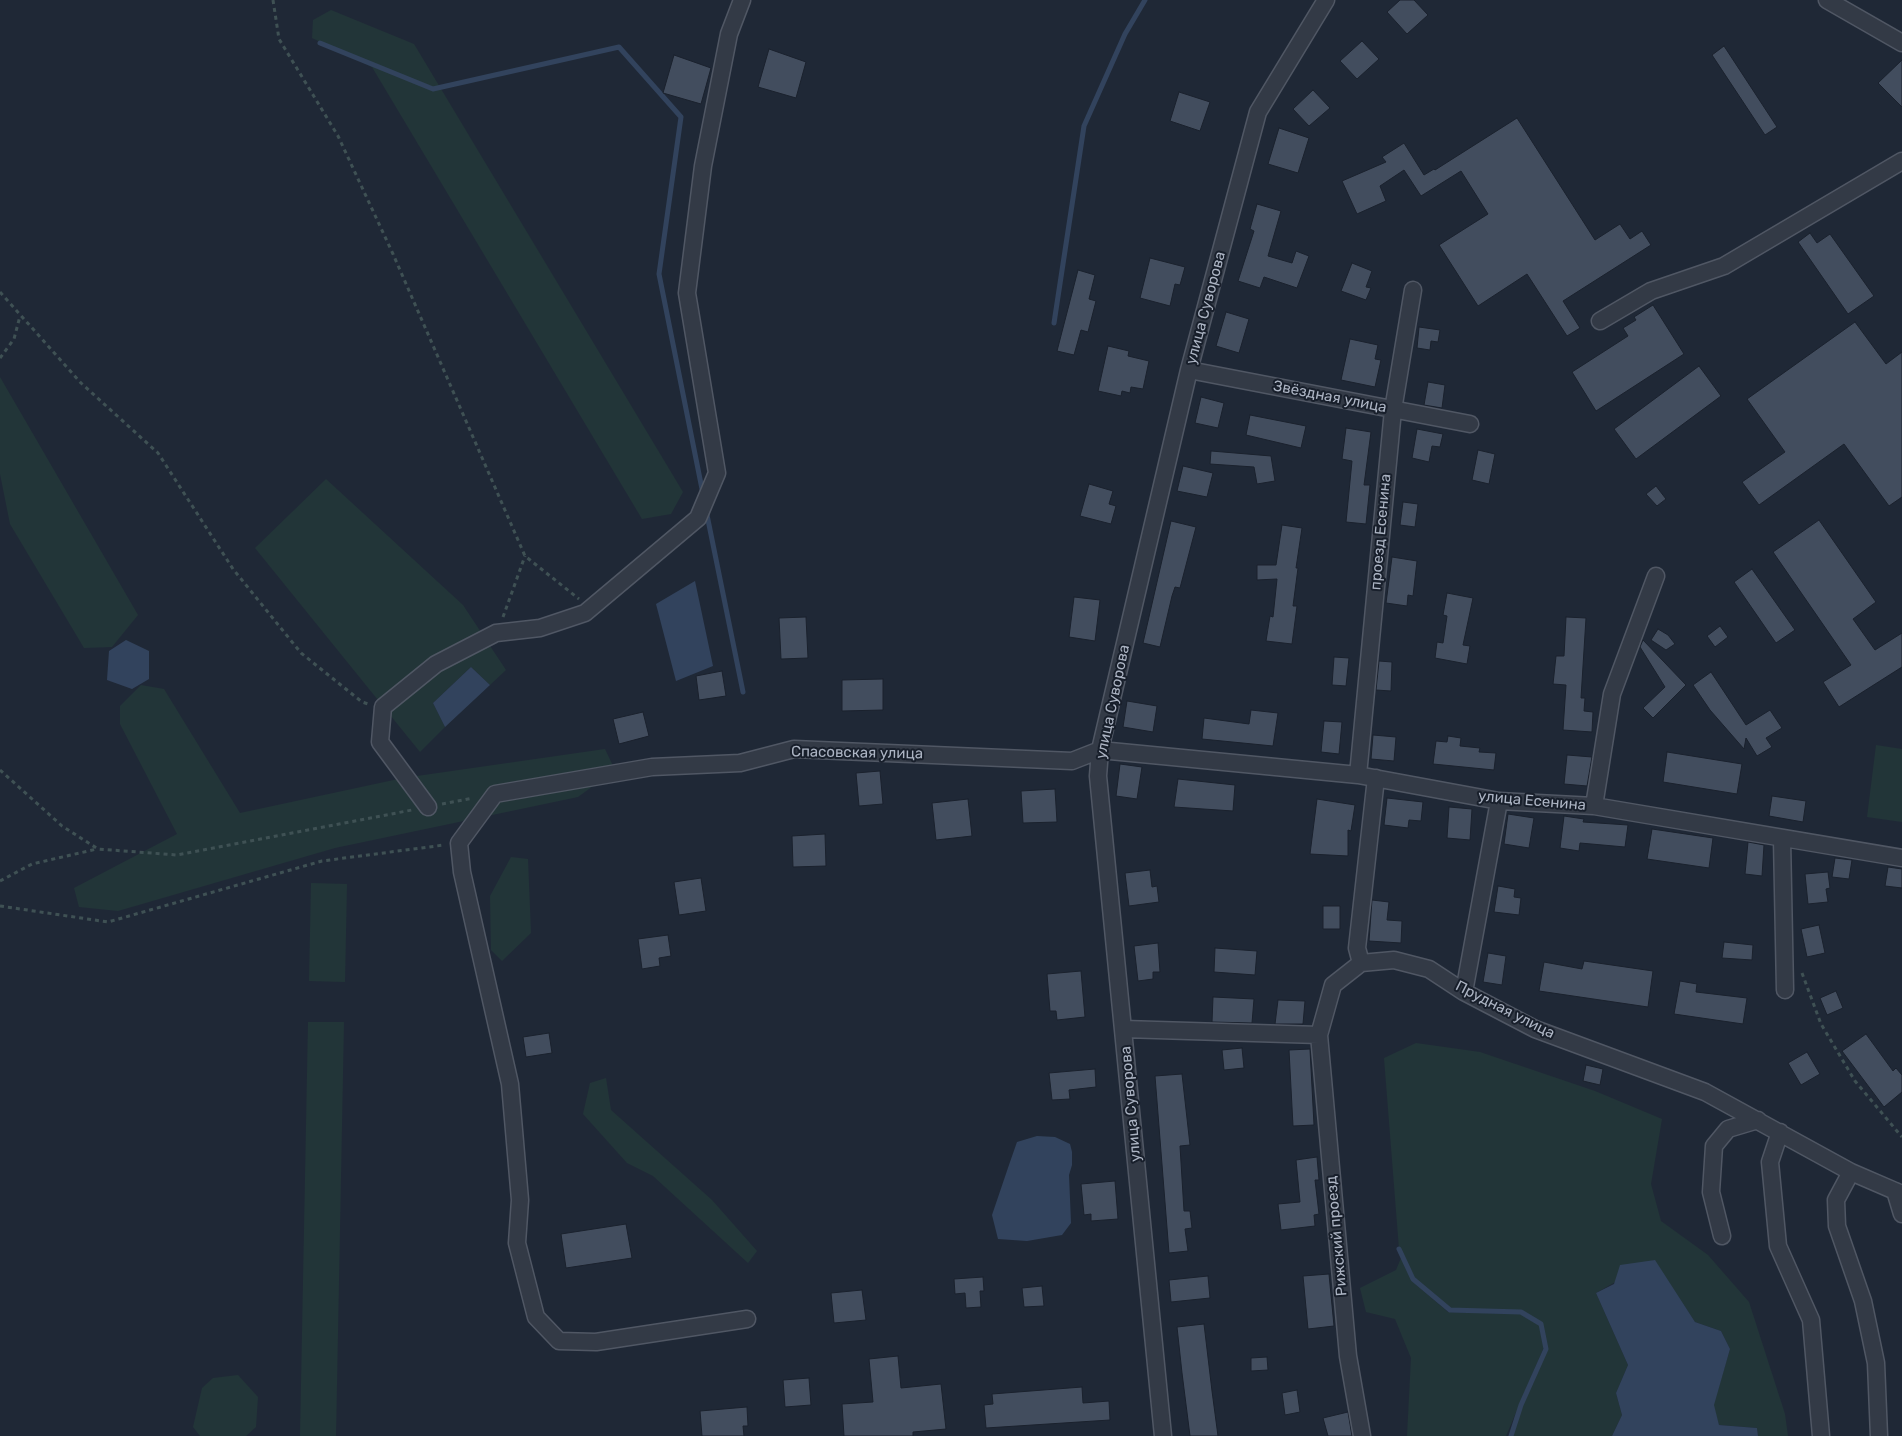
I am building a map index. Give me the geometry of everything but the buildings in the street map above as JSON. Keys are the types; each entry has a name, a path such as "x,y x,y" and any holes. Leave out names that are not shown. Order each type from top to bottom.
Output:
{"street":[{"path":"428,807 380,742 383,707 436,664 496,633 540,628 585,613 698,518 717,473 687,293 703,166 729,34 742,0"},
{"name":"улица Суворова","path":"1163,1436 1098,776 1100,750 1190,370 1258,112 1326,0"},
{"path":"1827,0 1902,43"},
{"path":"1600,321 1651,290 1724,266 1902,161"},
{"name":"проезд Есенина","path":"1358,775 1393,410 1413,290"},
{"name":"Звёздная улица","path":"1190,370 1470,424"},
{"path":"1594,806 1612,694 1656,576"},
{"name":"Спасовская улица","path":"496,794 652,767 740,762 794,749 1072,761 1100,750"},
{"name":"улица Есенина","path":"1100,750 1358,775 1499,801 1594,806 1782,840 1902,858"},
{"path":"1361,964 1357,948 1376,778"},
{"path":"496,794 459,843 462,872 510,1084 520,1200 517,1243 536,1317 559,1341 596,1342 747,1319"},
{"path":"1464,992 1499,801"},
{"path":"1782,840 1785,990"},
{"name":"Прудная улица","path":"1319,1035 1333,985 1361,964 1394,960 1429,968 1464,992 1534,1029 1705,1092 1851,1172 1899,1192"},
{"path":"1124,1029 1319,1035"},
{"name":"Рижский проезд","path":"1319,1035 1348,1356 1362,1436"},
{"path":"1722,1236 1711,1192 1714,1146 1728,1129 1758,1120"},
{"path":"1780,1132 1770,1162 1778,1246 1811,1320 1821,1436"},
{"path":"1851,1172 1836,1200 1837,1226 1863,1301 1876,1363 1879,1436"},
{"path":"1899,1192 1902,1214"}],"path":[{"path":"273,0 279,39 342,144 393,254 525,556 591,608"},
{"path":"0,292 81,383 158,453 233,569 301,652 362,702 383,707"},
{"path":"0,358 14,339 20,315"},
{"path":"496,633 525,556"},
{"path":"0,770 62,826 98,849"},
{"path":"0,881 32,864 98,849 177,855 496,794"},
{"path":"0,906 108,922 322,861 459,843"},
{"path":"1800,966 1821,1024 1845,1065 1855,1081 1902,1137"}],"green space":[{"path":"331,10 414,44 683,492 671,514 642,519 372,67 312,38 313,20"},
{"path":"0,377 138,615 112,647 84,648 10,524 0,474"},
{"path":"326,479 463,605 506,670 490,685 471,667 433,703 445,727 420,752 255,548"},
{"path":"141,685 164,689 240,813 403,778 605,749 615,770 578,797 335,848 118,911 79,907 74,888 177,834 120,724 120,706"},
{"path":"1876,745 1902,749 1902,822 1867,817"},
{"path":"511,857 528,859 531,933 502,961 491,950 490,896"},
{"path":"311,883 347,884 345,982 309,981"},
{"path":"308,1022 344,1022 336,1436 300,1436"},
{"path":"1416,1043 1480,1052 1595,1091 1662,1119 1651,1184 1661,1221 1708,1255 1749,1302 1785,1414 1788,1436 1758,1436 1757,1428 1719,1425 1713,1405 1730,1349 1721,1331 1695,1322 1654,1260 1596,1293 1628,1365 1616,1393 1622,1415 1612,1436 1511,1436 1521,1405 1546,1349 1541,1324 1521,1312 1450,1310 1413,1279 1399,1249 1384,1058"},
{"path":"606,1078 611,1110 712,1200 757,1251 748,1263 653,1176 627,1163 583,1114 590,1083"},
{"path":"1401,1258 1413,1282 1448,1312 1521,1314 1539,1325 1544,1347 1506,1436 1407,1436 1411,1358 1395,1319 1366,1312 1360,1288 1396,1270"},
{"path":"238,1375 258,1397 256,1427 246,1436 200,1436 193,1427 202,1388 213,1378"}],"water":[{"path":"695,581 713,666 676,681 656,604"},
{"path":"126,640 149,651 149,679 132,689 107,680 109,651"},
{"path":"471,667 490,685 445,727 433,703"},
{"path":"1037,1136 1055,1137 1070,1144 1072,1152 1072,1165 1069,1175 1071,1223 1062,1235 1027,1241 998,1239 992,1215 1017,1142"},
{"path":"1655,1260 1695,1322 1721,1331 1730,1349 1714,1405 1719,1425 1757,1428 1758,1436 1612,1436 1622,1415 1616,1393 1628,1365 1596,1293 1614,1284 1620,1265"}],"waterway":[{"path":"1054,323 1084,126 1125,34 1145,0"},
{"path":"320,43 433,89 619,47 681,117 659,274 703,494"},
{"path":"706,510 743,692"},
{"path":"1399,1249 1413,1279 1450,1310 1521,1312 1541,1324 1546,1349 1521,1405 1511,1436"}]}
